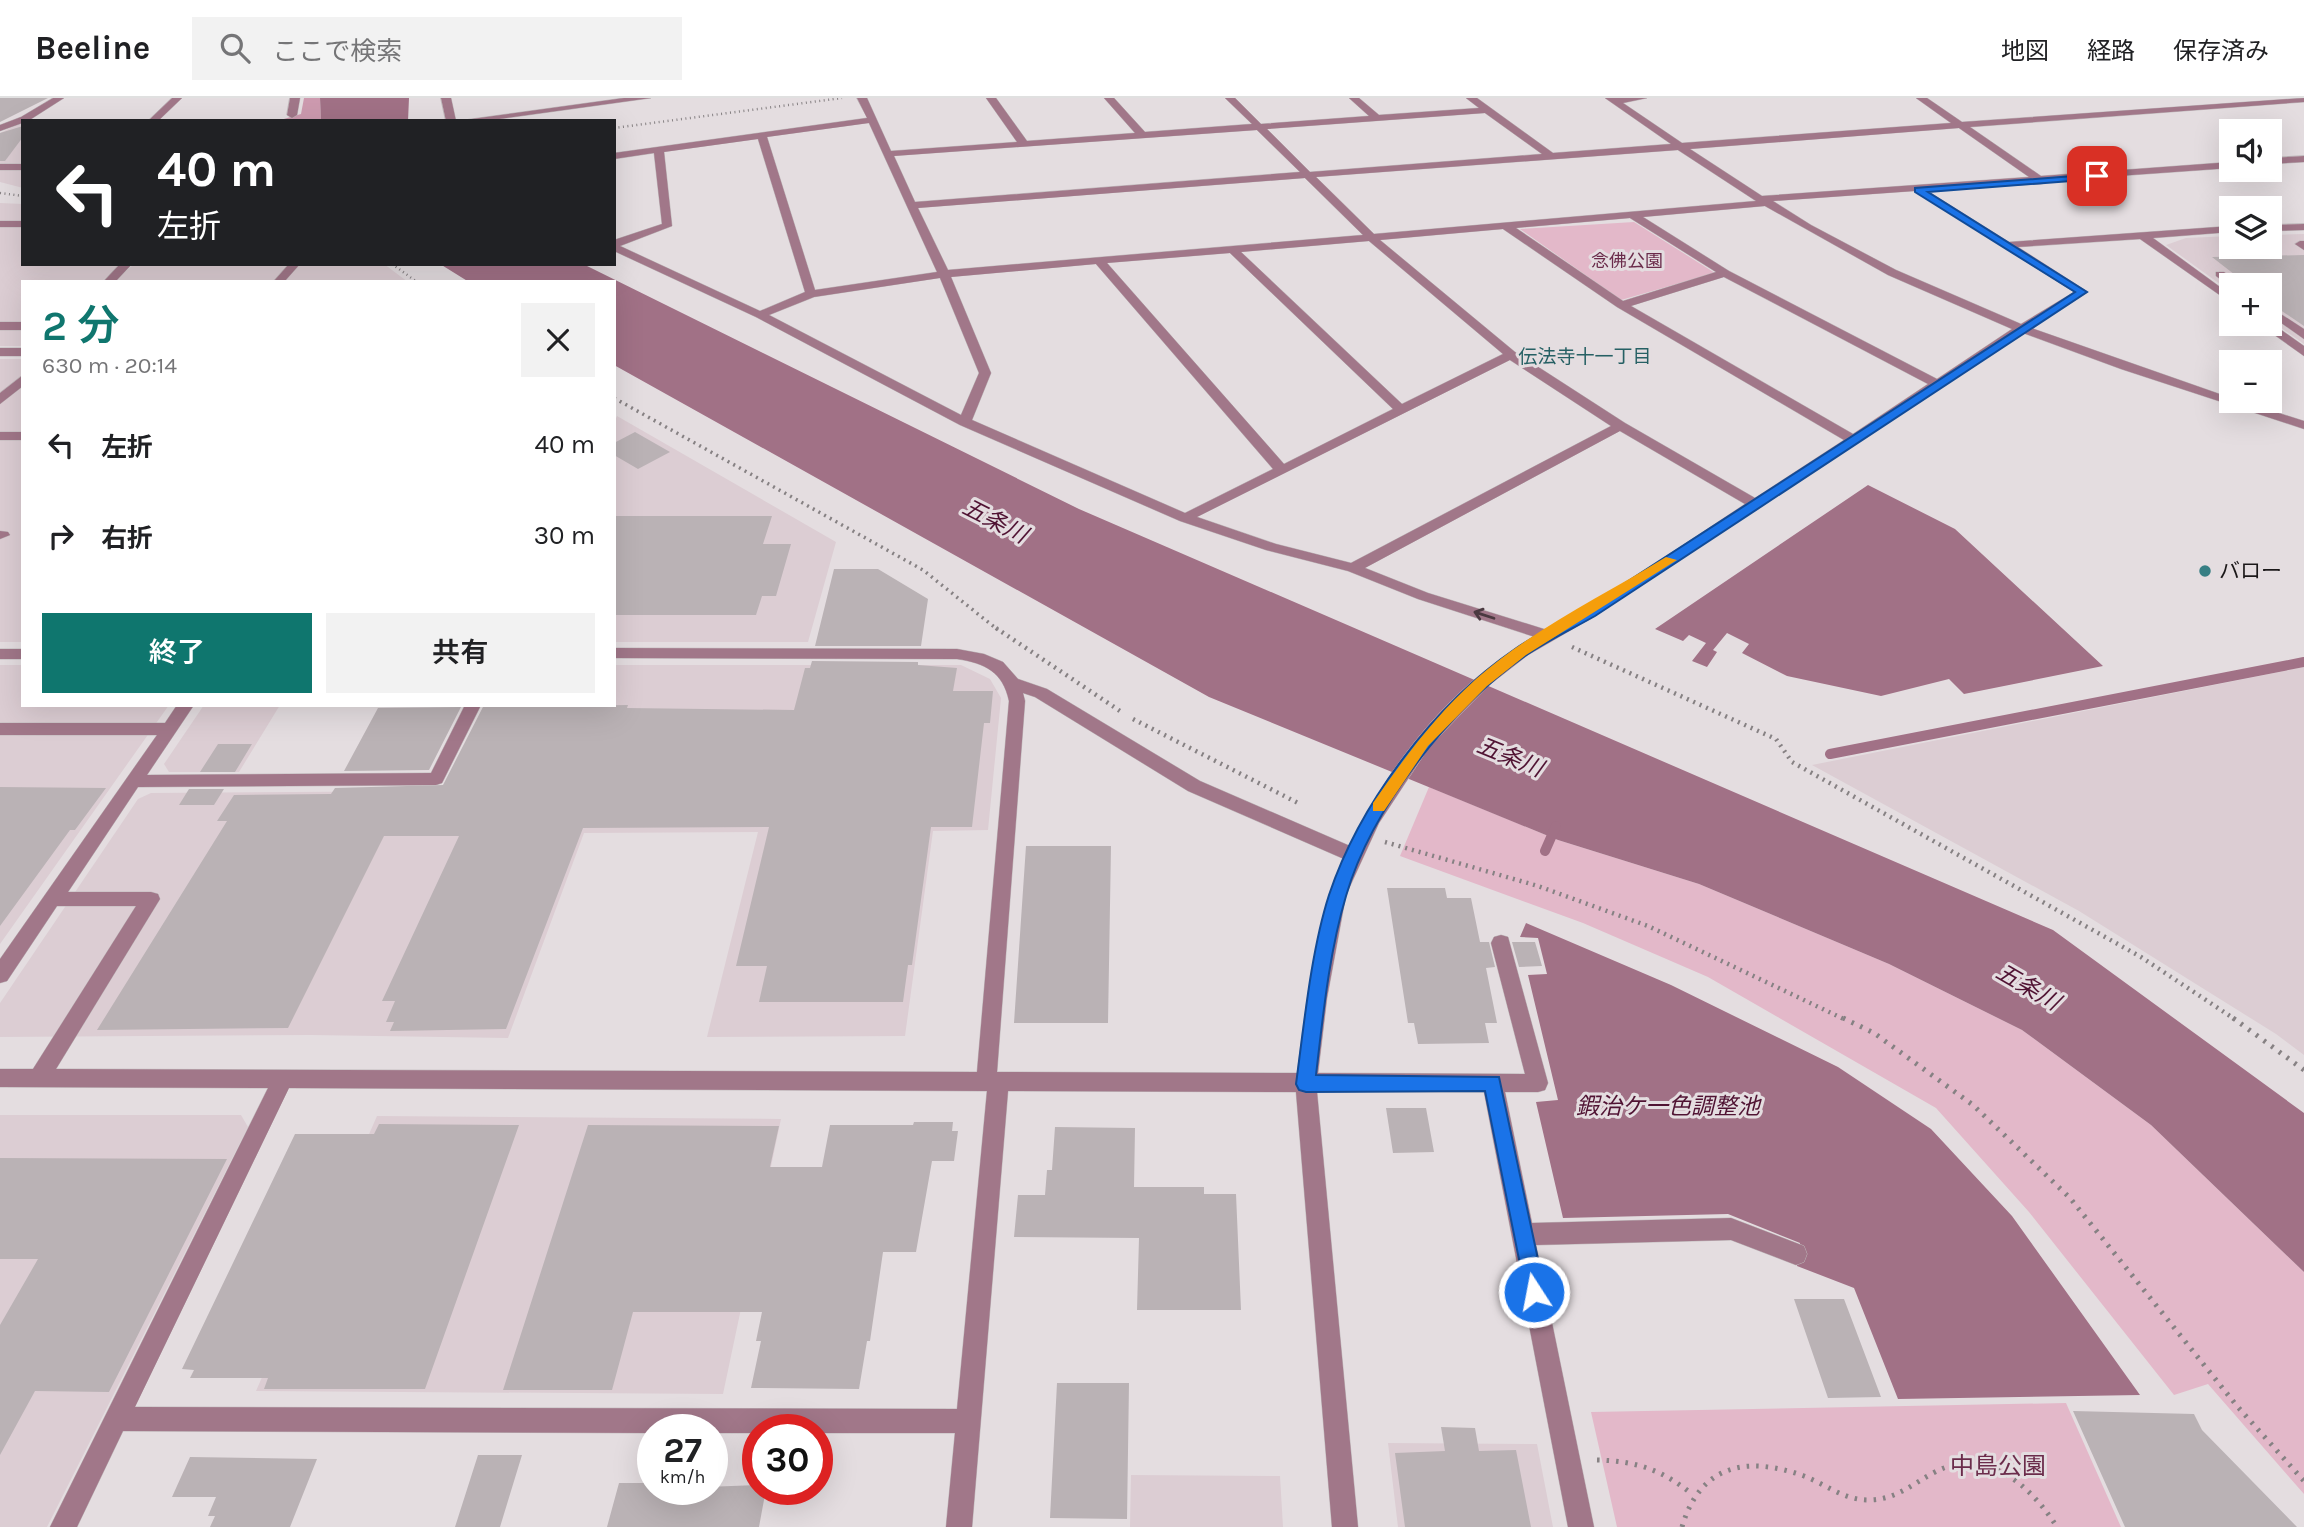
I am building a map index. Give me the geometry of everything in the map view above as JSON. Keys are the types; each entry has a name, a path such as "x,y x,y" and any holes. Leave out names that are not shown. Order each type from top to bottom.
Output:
{"street":[{"path":"24,119 59,98"},
{"path":"154,119 177,98"},
{"path":"292,115 295,98"},
{"path":"446,98 451,119"},
{"path":"545,98 547,110"},
{"path":"477,119 646,98"},
{"path":"862,98 944,274 985,373 965,422"},
{"path":"991,98 1024,144"},
{"path":"1109,98 1142,135"},
{"path":"1230,98 1304,174 1373,239 1511,355 1620,426 1757,505"},
{"path":"1354,98 1377,118"},
{"path":"1471,98 1549,155"},
{"path":"1612,99 1642,98"},
{"path":"1921,98 2042,181"},
{"path":"1612,99 1835,244 2019,330 2132,371 2304,425"},
{"path":"912,205 2304,99"},
{"path":"887,154 1487,110"},
{"path":"0,128 21,120"},
{"path":"616,156 871,120"},
{"path":"762,135 811,294"},
{"path":"616,244 667,226 659,150"},
{"path":"2282,161 2304,159"},
{"path":"761,315 811,294 944,274 1507,228 1766,201 2219,166"},
{"path":"0,167 21,167"},
{"path":"1345,1527 1306,1084 1317,998 1337,895 1368,828 1423,743 1482,682 1521,651 1757,505 2019,330 2082,292 1919,190"},
{"path":"1632,215 1725,273 1937,384"},
{"path":"0,224 21,224"},
{"path":"2282,228 2304,227"},
{"path":"1507,228 1621,304 1854,440"},
{"path":"2006,245 2219,230"},
{"path":"2141,234 2219,290"},
{"path":"616,246 761,315 965,422 1185,518 1271,547 1353,568 1423,596 1549,636"},
{"path":"1233,250 1400,409"},
{"path":"1098,260 1282,470"},
{"path":"110,280 125,266"},
{"path":"280,280 293,266"},
{"path":"1621,304 1725,273"},
{"path":"2282,319 2304,335"},
{"path":"0,326 21,326"},
{"path":"2282,336 2304,352"},
{"path":"0,352 21,352"},
{"path":"1185,518 1511,355"},
{"path":"0,400 21,381"},
{"path":"1353,568 1620,426"},
{"path":"0,436 21,436"},
{"path":"616,653 957,654 980,657 1006,673 1015,684 1041,693 1194,786 1355,856"},
{"path":"0,654 21,654"},
{"path":"959,1527 992,1083 1017,701 1015,684"},
{"path":"0,975 185,707"},
{"path":"134,781 436,779 472,707"},
{"path":"0,729 169,729"},
{"path":"39,1079 152,899 52,900"},
{"path":"0,1078 1538,1083 1501,943"},
{"path":"63,1527 283,1079"},
{"path":"1493,1083 1581,1527"},
{"path":"1522,1234 1731,1229 1796,1254"},
{"path":"116,1419 968,1421"}],"path":[{"path":"616,128 844,98"},
{"path":"0,193 21,196"},
{"path":"395,266 414,280"},
{"path":"616,399 923,570 1016,644 1128,716 1206,759 1307,808"},
{"path":"1549,636 1776,739 1792,762 2141,957 2210,1000 2304,1070"},
{"path":"1368,828 1648,926 1874,1034 1973,1105 2070,1198 2237,1406 2304,1481"},
{"path":"1568,1460 1634,1460 1679,1483 1693,1496"},
{"path":"1682,1527 1693,1496 1714,1476 1740,1466 1762,1466 1806,1476 1836,1493 1866,1500 1901,1496 1946,1466 1974,1462 2013,1477 2047,1509 2057,1527"}],"shaded area":[{"path":"304,98 320,98 321,119 284,119 301,114"},
{"path":"21,123 21,187 0,182 0,133"},
{"path":"0,203 21,204 21,266 119,266 103,280 21,280 21,346 0,346"},
{"path":"2304,234 2304,344 2282,328 2282,273 2219,273 2219,283 2166,245 2186,238 2219,237 2219,259 2282,259 2282,235"},
{"path":"132,266 387,266 405,280 116,280"},
{"path":"0,359 21,359 21,642 0,642"},
{"path":"617,416 836,542 808,642 616,642"},
{"path":"0,665 21,665 21,707 168,707 0,944"},
{"path":"616,665 961,665 990,679 1001,698 988,830 933,831 905,1036 707,1037 758,832 584,833 508,1038 311,1035 0,1037 0,1003 138,799 151,793 444,791 483,707 616,707"},
{"path":"2304,667 2304,1055 2276,1034 2079,911 1812,765"},
{"path":"203,707 279,707 239,772 169,772 164,764"},
{"path":"0,1115 241,1115 248,1127 47,1527 0,1527"},
{"path":"377,1116 781,1119 723,1394 256,1391"},
{"path":"1388,1443 1537,1444 1553,1527 1398,1527"},
{"path":"1131,1475 1280,1476 1283,1527 1130,1527"}],"green space":[{"name":"念佛公園","path":"1634,222 1715,273 1621,300 1520,229"},
{"path":"1429,787 1558,840 1699,884 1889,964 2022,1030 2151,1125 2304,1272 2304,1494 2208,1384 2174,1395 2029,1212 1936,1108 1708,977 1583,923 1400,856"},
{"name":"中島公園","path":"2066,1403 2121,1527 1617,1527 1591,1412"}],"water":[{"path":"320,98 409,98 408,119 321,119"},
{"path":"443,266 587,266 615,280 466,280"},
{"name":"五条川","path":"616,280 1079,509 2053,930 2304,1113 2304,1272 2151,1125 2022,1030 1889,964 1699,884 1558,840 1209,697 616,366"},
{"path":"1868,485 1955,529 2103,666 1964,694 1949,679 1881,696 1787,676 1742,653 1749,644 1727,633 1713,650 1717,652 1707,667 1692,661 1706,643 1689,635 1683,641 1655,629"},
{"name":"鍜治ケ一色調整池","path":"1526,923 1671,985 1838,1067 1931,1129 2012,1216 2140,1395 1898,1399 1854,1288 1797,1266 1800,1243 1728,1214 1563,1218 1536,1102 1558,1100 1528,975 1547,974 1538,938 1520,937"}],"building":[{"path":"0,98 48,98 0,122"},
{"path":"21,127 21,140 5,161 0,161 0,133"},
{"path":"2282,255 2304,255 2304,326 2282,311 2282,273 2233,273 2212,257 2282,259"},
{"path":"635,432 670,452 638,469 616,456 616,442"},
{"path":"616,516 772,516 763,544 791,544 776,596 762,596 756,615 616,615"},
{"path":"834,569 878,569 928,599 921,646 815,646"},
{"path":"812,661 918,662 918,665 957,668 953,691 993,691 990,723 984,723 972,827 931,827 912,965 908,965 903,1002 759,1002 767,966 736,966 769,827 583,828 506,1029 390,1031 394,1022 386,1022 395,1001 382,1001 459,836 384,836 288,1028 97,1030 227,821 217,821 234,795 331,794 335,788 443,785 483,707 628,705 627,708 794,710 805,668 810,668"},
{"path":"461,707 429,770 344,771 378,708"},
{"path":"218,744 252,744 235,772 200,772"},
{"path":"0,787 106,788 75,830 70,830 0,926"},
{"path":"189,789 224,789 214,805 179,805"},
{"path":"1026,846 1111,846 1108,1023 1014,1023"},
{"path":"1387,888 1445,888 1447,898 1471,898 1480,942 1489,942 1495,967 1486,968 1497,1023 1485,1023 1489,1043 1418,1044 1414,1023 1408,1023"},
{"path":"1512,942 1535,942 1542,966 1519,967"},
{"path":"1386,1108 1426,1108 1434,1152 1393,1153"},
{"path":"914,1122 953,1122 952,1131 958,1131 954,1161 932,1161 916,1252 883,1252 870,1341 867,1341 859,1389 751,1388 761,1341 756,1341 762,1312 633,1312 612,1390 503,1390 588,1125 779,1126 770,1167 822,1167 830,1125 913,1125"},
{"path":"379,1124 519,1125 425,1389 264,1389 268,1378 190,1378 194,1370 182,1369 295,1134 374,1134"},
{"path":"1055,1127 1135,1128 1134,1187 1204,1187 1204,1194 1236,1194 1241,1310 1137,1310 1139,1238 1014,1237 1018,1195 1045,1195 1047,1170 1052,1170"},
{"path":"0,1158 227,1159 109,1392 35,1391 0,1455 0,1325 38,1259 0,1259"},
{"path":"1794,1299 1844,1299 1881,1397 1828,1398"},
{"path":"1057,1383 1129,1383 1127,1519 1050,1518"},
{"path":"2073,1411 2194,1414 2202,1430 2297,1527 2125,1527"},
{"path":"1441,1427 1475,1428 1479,1451 1516,1450 1531,1527 1405,1527 1395,1453 1445,1451"},
{"path":"478,1455 522,1455 500,1527 455,1527"},
{"path":"190,1457 317,1459 290,1527 210,1527 215,1516 208,1516 216,1497 172,1497"},
{"path":"619,1483 637,1483 637,1505 728,1505 728,1486 742,1486 742,1505 763,1505 759,1527 607,1527"}],"waterway":[{"path":"1830,754 2304,662"},
{"path":"1545,851 1556,826"}],"slow traffic":[{"path":"1379,807 1386,793 1423,743 1482,682 1521,651 1590,612 1671,560"}],"place":[{"name":"バロー","path":"2205,571"}],"district":[{"name":"伝法寺十一丁目","path":"1585,357"}],"route":[{"path":"1534,1292 1493,1083 1306,1084 1317,998 1337,895 1371,820 1386,793 1423,743 1482,682 1521,651 1590,612 1757,505 2019,330 2082,292 1919,190 2097,176"}]}
